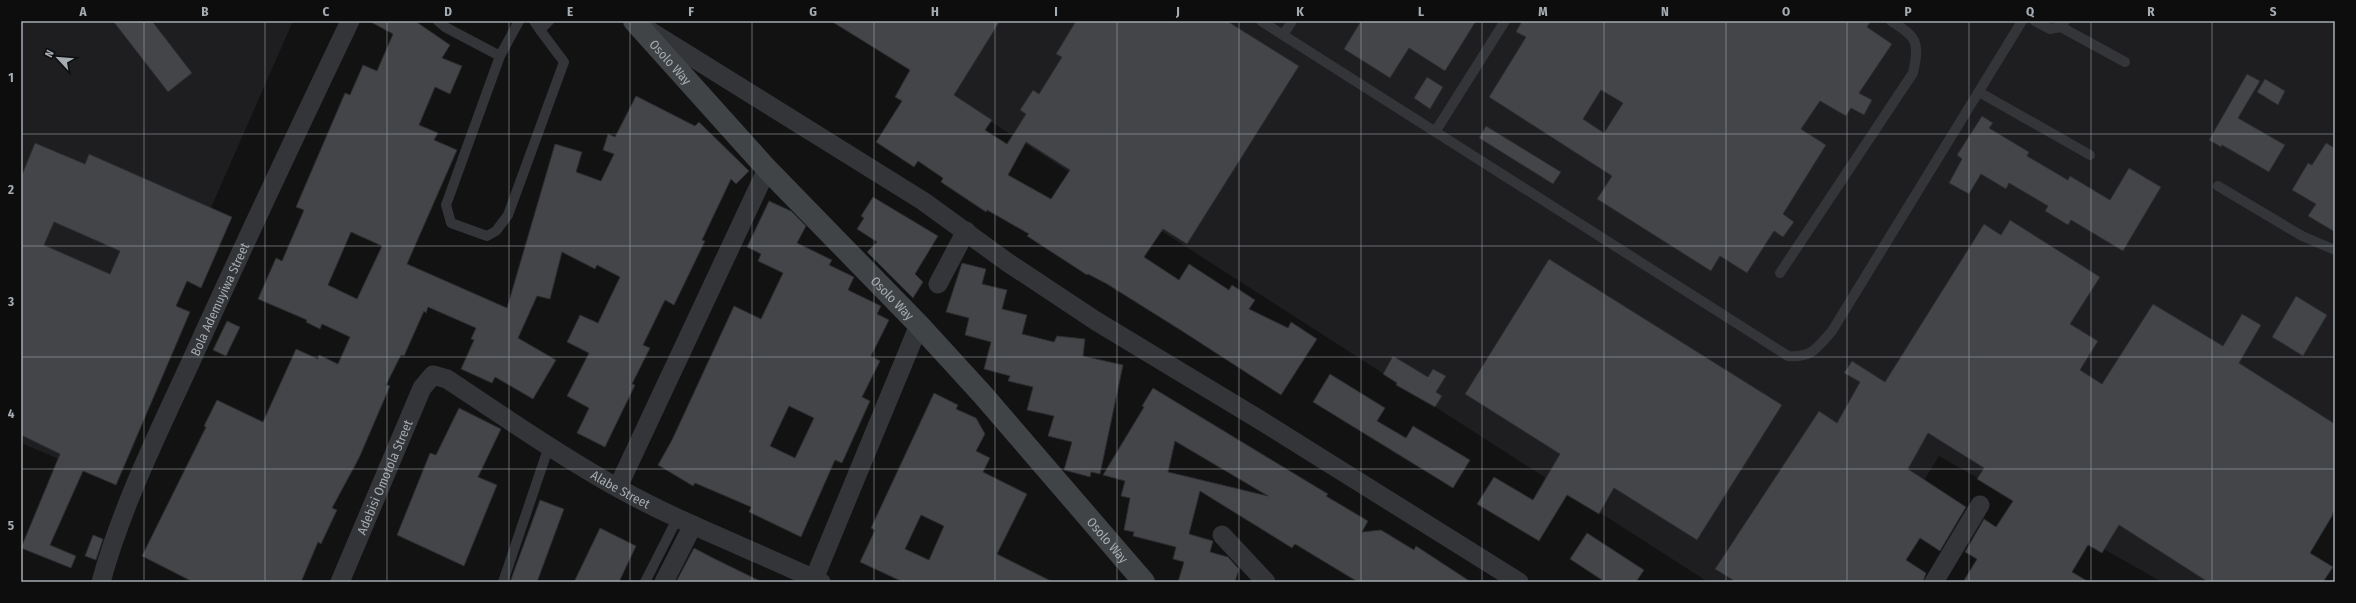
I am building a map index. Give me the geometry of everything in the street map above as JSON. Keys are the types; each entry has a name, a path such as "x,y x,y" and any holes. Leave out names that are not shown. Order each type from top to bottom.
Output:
{"main road":[{"name":"Osolo Way","path":"635,21 767,169 919,325 983,395 1144,582"}],"street":[{"name":"Bola Ademuyiwa Street","path":"101,582 110,550 167,415 246,238 350,21"},
{"path":"635,21 923,201 1007,262 1096,321 1260,420 1518,582"},
{"path":"618,488 767,169"},
{"path":"938,284 966,231"},
{"path":"817,581 919,325"},
{"name":"Alabe Street","path":"433,375 447,378 549,446 618,488 685,522 817,581"},
{"name":"Adebisi Omotola Street","path":"340,582 422,388 433,375"},
{"path":"1934,582 1980,505"},
{"path":"664,582 685,522"},
{"path":"1222,535 1266,582"}],"lane":[{"path":"438,21 445,27 500,56"},
{"path":"519,21 500,56 446,205 451,223 486,236 496,231 508,215 564,62 534,21"},
{"path":"540,30 549,21"},
{"path":"1261,21 1788,356 1802,357 1816,349 1832,331 2022,21"},
{"path":"1283,35 1292,21"},
{"path":"1435,132 1505,21"},
{"path":"1780,273 1913,73 1917,48 1915,40 1911,34 1891,21"},
{"path":"2035,21 2050,29 2063,24 2125,62"},
{"path":"1979,92 2090,155"},
{"path":"2218,186 2281,225 2335,250"},
{"path":"503,582 549,446"},
{"path":"645,582 685,522"}],"shaded area":[{"path":"21,21 293,21 94,474 21,443"},
{"path":"830,21 2335,21 2335,446 2275,582 2162,582 1939,456 1861,582 1708,582 898,62"}],"building":[{"path":"113,21 152,21 192,73 168,92"},
{"path":"369,21 415,21 450,45 442,58 462,66 450,94 435,87 419,125 438,133 434,140 457,150 407,264 507,308 555,144 582,152 576,172 601,181 614,154 603,150 608,134 615,137 636,96 695,126 699,122 749,171 736,184 731,179 702,240 705,241 674,305 665,300 643,345 650,348 632,384 635,385 605,447 577,433 589,408 567,396 589,353 567,342 580,315 598,323 620,277 597,265 595,269 562,252 550,299 537,296 518,338 556,360 533,399 495,377 492,383 461,369 474,340 471,339 476,328 428,307 426,313 424,311 404,356 401,355 386,385 390,386 359,458 332,508 337,510 321,544 318,542 301,582 193,582 142,556 206,427 204,426 217,400 263,422 296,349 318,359 319,355 338,364 350,337 322,324 320,329 306,322 307,320 258,299 276,258 282,261 304,210 296,207 345,93 350,95 363,65 377,71 393,34","holes":["351,232 382,246 357,299 328,285"]},
{"path":"831,21 1000,21 954,95 992,120 985,130 1007,144 1026,114 1020,110 1033,90 1039,94 1062,57 1056,54 1076,21 1227,21 1299,66 1187,244 1163,229 1144,257 1179,280 1189,264 1229,290 1232,285 1255,300 1249,309 1288,328 1291,322 1317,339 1281,395 1107,284 1088,274 1087,275 1027,236 1029,234 987,210 986,212 941,182 943,178 918,161 914,167 876,142 902,101 895,97 910,70","holes":["1026,142 1070,170 1051,199 1008,175"]},
{"path":"1361,21 1476,21 1445,71 1409,48 1390,78 1344,49"},
{"path":"1522,21 1871,21 1867,27 1892,44 1859,93 1872,100 1864,115 1851,108 1846,116 1820,101 1801,129 1826,145 1783,214 1794,222 1783,237 1774,231 1747,273 1720,256 1711,271 1597,199 1612,176 1489,97 1526,37 1516,32","holes":["1601,90 1623,103 1604,133 1583,119"]},
{"path":"2247,74 2260,81 2238,118 2285,145 2269,172 2222,145 2221,147 2209,140"},
{"path":"1427,77 1443,87 1430,109 1414,98"},
{"path":"2265,79 2285,91 2278,105 2257,92"},
{"path":"1982,116 1993,123 1989,128 2029,152 2027,156 2068,180 2070,176 2110,200 2129,168 2161,187 2123,251 2071,220 2068,225 2045,211 2048,206 2009,183 2006,189 1981,174 1969,194 1949,183 1962,159 1957,155"},
{"path":"1486,126 1561,172 1553,184 1479,138"},
{"path":"35,143 85,164 89,154 232,217 201,288 187,281 176,306 190,312 116,485 83,471 50,545 76,556 71,568 21,548 60,454 21,435 21,177","holes":["54,222 120,251 110,274 44,245"]},
{"path":"2326,143 2335,148 2335,232 2308,216 2316,204 2292,190 2308,163 2312,165"},
{"path":"873,197 938,236 915,274 923,282 913,298 867,252 877,242 857,229 864,218 861,216"},
{"path":"769,201 791,211 806,226 797,243 832,260 829,265 854,277 848,290 881,306 877,314 889,320 871,356 880,361 862,397 870,401 842,463 835,460 801,537 749,512 751,507 695,483 693,486 658,465 672,440 734,306 761,319 783,273 758,261 761,254 747,247","holes":["789,406 814,418 795,458 770,446"]},
{"path":"2010,220 2100,277 2070,324 2098,341 2080,370 2102,384 2153,304 2223,346 2242,314 2261,325 2239,363 2335,424 2335,507 2332,516 2310,553 2333,567 2323,582 2208,582 2119,525 2102,553 2088,545 2072,572 2089,582 1963,582 1977,559 1965,552 1984,519 1996,527 2013,501 1977,479 1984,468 1928,433 1908,469 1966,507 1940,551 1920,538 1906,560 1926,573 1923,582 1736,582 1715,569 1819,411 1837,423 1860,382 1844,373 1852,361 1885,382 1984,224 2001,235"},
{"path":"1549,259 1782,405 1697,540 1614,488 1599,514 1567,495 1539,541 1477,504 1494,477 1533,500 1560,454 1465,394"},
{"path":"962,263 986,269 982,284 1007,290 1002,309 1027,315 1022,334 1054,342 1057,336 1085,339 1083,356 1123,365 1100,474 1091,472 1090,477 1064,470 1072,442 1048,436 1054,416 1027,410 1033,387 1008,381 1010,376 984,369 991,342 965,335 969,318 946,312"},
{"path":"2296,296 2327,315 2303,356 2272,337"},
{"path":"227,321 240,327 226,356 213,350"},
{"path":"1393,356 1428,377 1433,369 1446,376 1436,392 1442,396 1435,407 1396,385 1397,383 1383,374"},
{"path":"1330,374 1385,408 1377,421 1406,438 1413,426 1470,460 1453,488 1313,402"},
{"path":"1153,388 1328,494 1326,496 1368,521 1362,532 1381,530 1414,550 1416,546 1471,582 1358,582 1295,544 1292,548 1200,491 1189,534 1213,541 1210,552 1228,557 1239,569 1235,582 1178,582 1184,562 1173,559 1176,547 1133,536 1134,532 1124,530 1130,498 1121,496 1125,481 1103,475 1144,407 1142,406","holes":["1175,441 1268,496 1168,472"]},
{"path":"934,393 958,405 956,409 976,418 985,434 976,451 990,458 983,472 1027,494 997,554 1053,582 903,582 860,562 875,530 871,528","holes":["921,515 944,526 929,560 905,549"]},
{"path":"459,408 501,429 478,477 497,485 464,566 397,535 430,453 436,455"},
{"path":"540,500 564,509 537,582 510,582"},
{"path":"600,528 636,546 619,582 574,582"},
{"path":"1587,533 1644,570 1636,582 1605,582 1570,559"},
{"path":"93,535 103,539 96,560 85,556"},
{"path":"694,548 713,558 762,582 676,582"}]}
